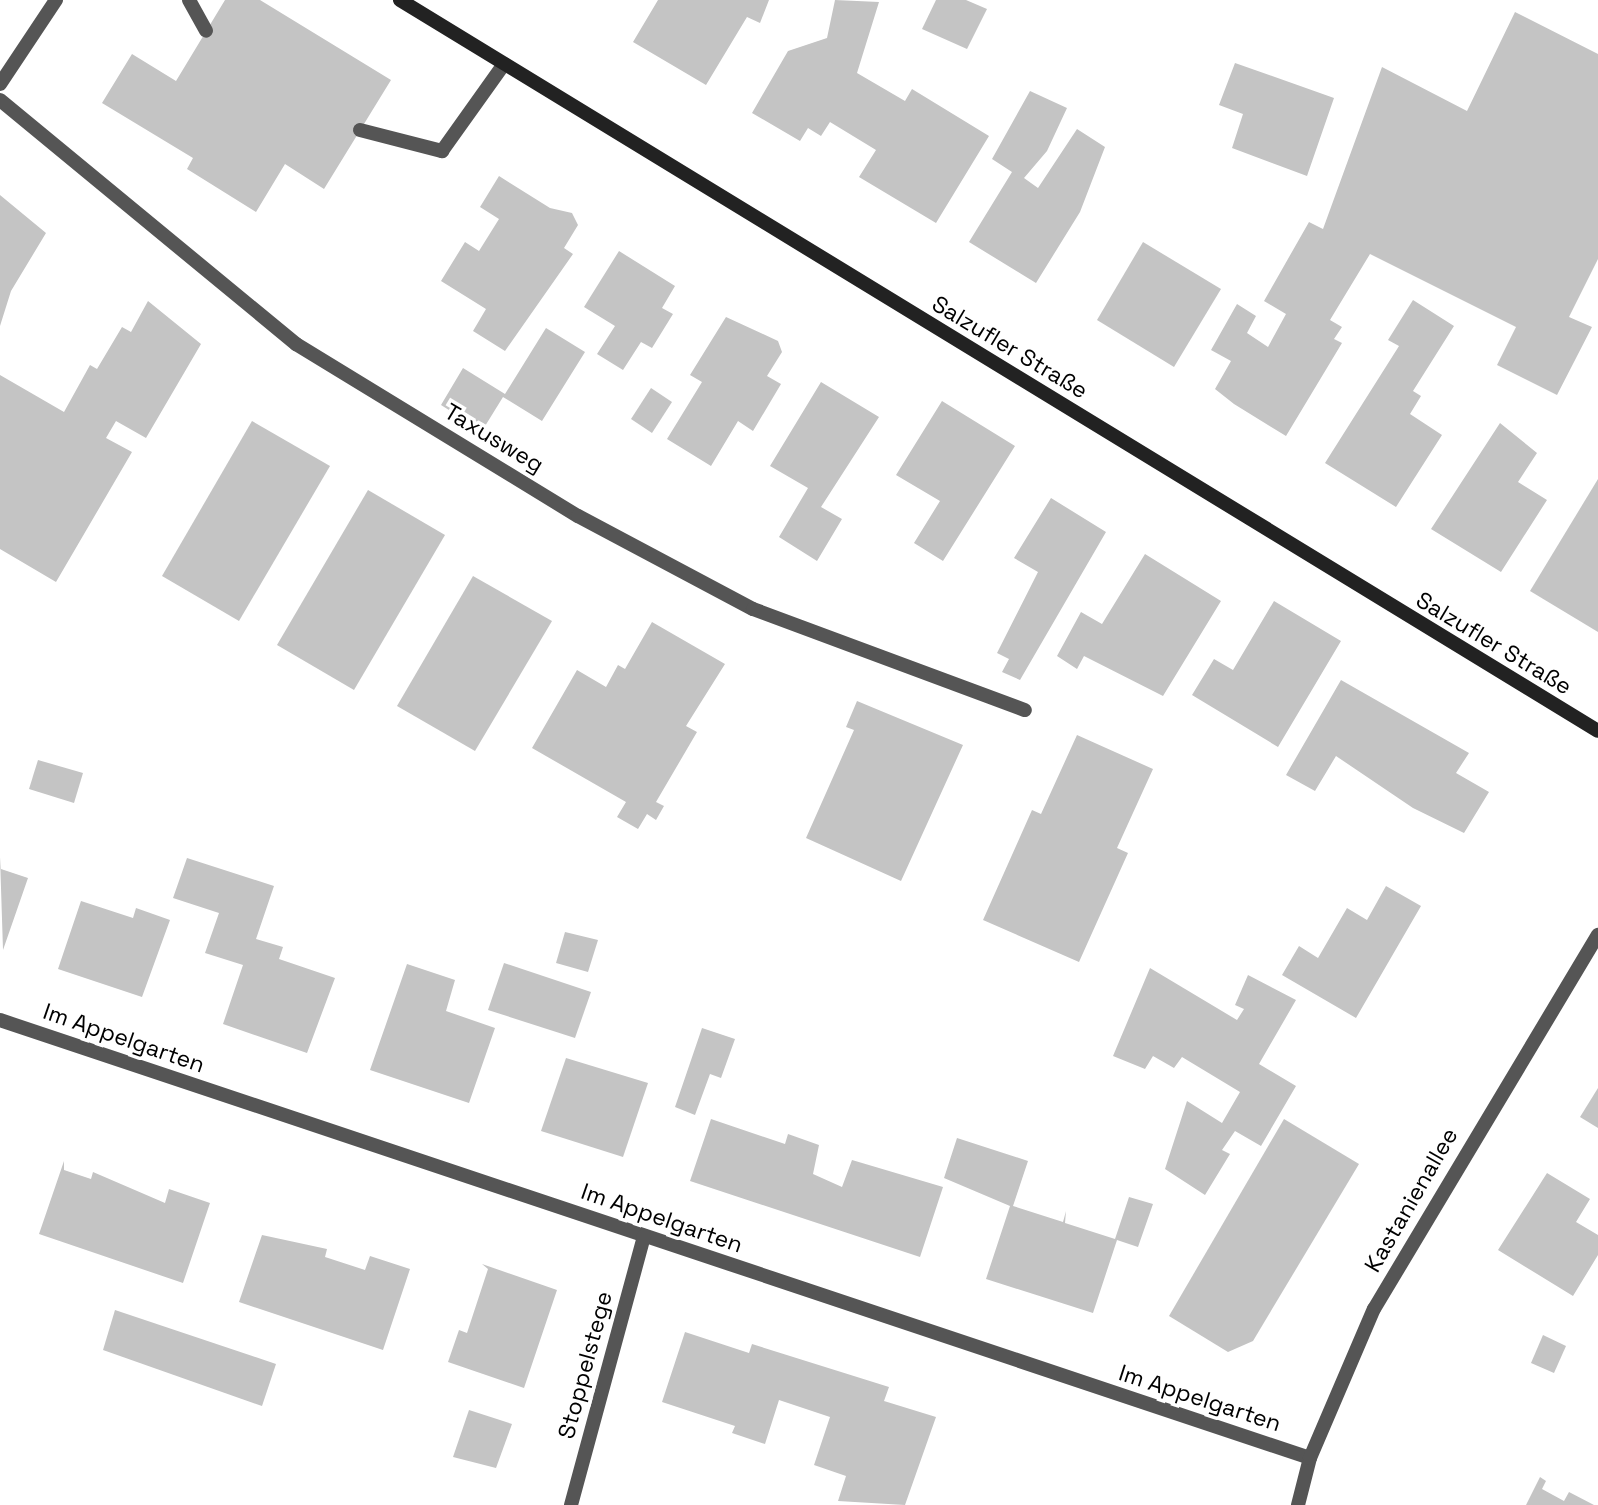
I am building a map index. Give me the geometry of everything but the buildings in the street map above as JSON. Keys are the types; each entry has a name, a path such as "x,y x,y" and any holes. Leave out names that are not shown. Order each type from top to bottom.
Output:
{"main road":[{"name":"Salzufler Straße","path":"400,0 1598,731"}],"street":[{"path":"0,85 56,0"},
{"path":"189,0 206,31"},
{"path":"360,130 442,151 504,64"},
{"name":"Taxusweg","path":"0,100 296,344 578,516 753,609 1025,710"},
{"name":"Kastanienallee","path":"1298,1505 1310,1458 1374,1309 1598,935"},
{"name":"Im Appelgarten","path":"0,1020 1310,1458"},
{"name":"Stoppelstege","path":"571,1505 643,1236"}]}
